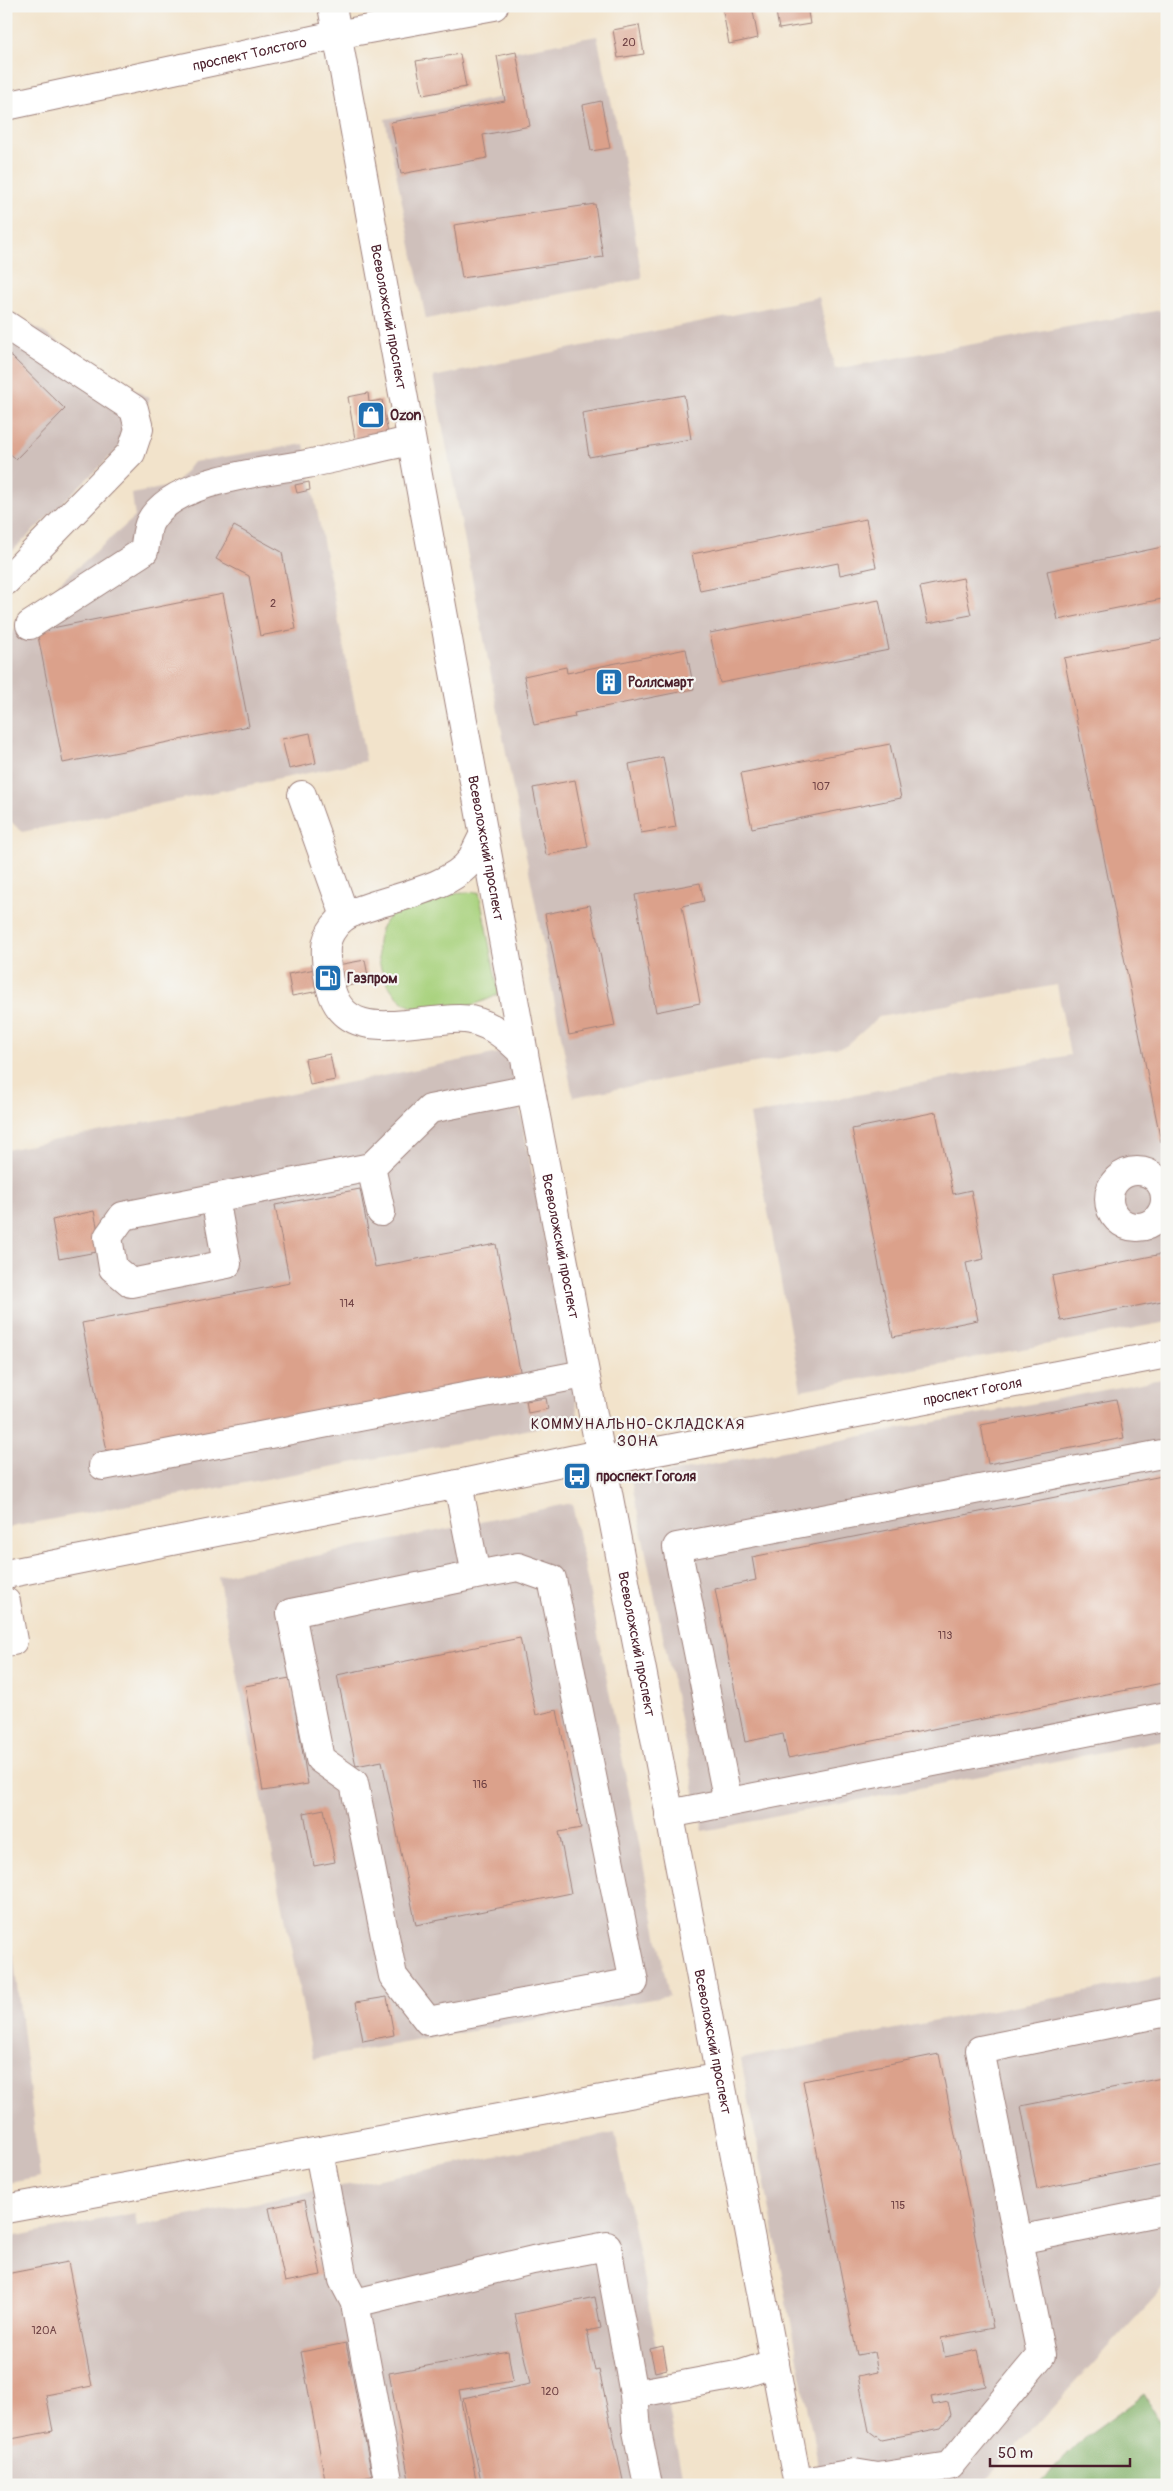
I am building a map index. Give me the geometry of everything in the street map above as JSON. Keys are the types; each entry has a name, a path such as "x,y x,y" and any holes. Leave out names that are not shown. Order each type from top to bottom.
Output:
{"street":[{"name":"Всеволожский проспект","path":"332,6 482,836 798,2484"},
{"name":"проспект Толстого","path":"6,106 336,35 494,6"},
{"path":"6,325 134,409 139,429 131,453 6,581"},
{"path":"30,625 144,551 150,522 165,506 189,491 217,480 308,464 411,441"},
{"path":"302,795 345,916"},
{"path":"482,836 470,860 451,877 439,884 375,903 345,916 332,930 326,942 325,960 332,996 343,1013 359,1022 380,1025 469,1019 487,1025 505,1036 524,1054"},
{"path":"214,1198 372,1167 430,1109 530,1089"},
{"path":"372,1167 381,1212"},
{"name":"проспект Гоголя","path":"6,1574 458,1484 1167,1354"},
{"path":"103,1466 584,1374"},
{"path":"728,1802 677,1548 1167,1453"},
{"path":"458,1484 476,1575"},
{"path":"518,1567 552,1579 634,1982 428,2020 393,1976 354,1783 320,1759 290,1613 476,1575 518,1567"},
{"path":"6,1602 13,1641 6,1642"},
{"path":"669,1814 1167,1716"},
{"path":"798,2484 854,2473 878,2477 949,2466 1040,2355 980,2050 1167,2012"},
{"path":"6,2209 721,2077"},
{"path":"319,2152 343,2280 355,2303 389,2485"},
{"path":"1018,2240 1167,2210"},
{"path":"355,2303 533,2260 607,2246 634,2394 637,2431 648,2485"},
{"path":"634,2394 742,2374 775,2363"}],"shaded area":[{"path":"597,36 622,151 642,279 426,319 385,119 502,97 494,55"},
{"path":"819,297 835,369 1167,309 1167,1322 801,1390 750,1115 1070,1055 1057,985 879,1017 846,1046 573,1097 433,377"},
{"path":"6,309 150,399 121,446 6,557"},
{"path":"304,444 366,761 22,832 6,817 6,640 38,602 135,517 132,494 175,485 193,462"},
{"path":"509,1051 579,1420 6,1528 6,1150"},
{"path":"1167,1378 1167,1739 703,1831 631,1480"},
{"path":"572,1503 669,1996 313,2059 218,1576"},
{"path":"6,1894 40,2177 6,2184"},
{"path":"1167,1976 1167,2284 981,2485 822,2485 741,2059"},
{"path":"615,2133 684,2485 6,2485 6,2238 135,2213 137,2226"}],"green space":[{"path":"479,892 499,994 481,1002 451,1010 421,1010 408,1005 396,995 387,982 381,967 378,952 379,936 385,923 395,912 425,899 458,893"},
{"path":"1144,2394 1167,2432 1167,2485 1038,2485 1085,2437"}],"building":[{"path":"722,6 752,6 758,38 729,44"},
{"path":"775,6 807,6 810,24 779,29"},
{"path":"903,6 920,6 920,7 904,10"},
{"path":"6,18 10,18 8,51 6,51"},
{"path":"639,25 644,54 618,58 613,30"},
{"path":"516,52 530,126 483,135 487,158 401,174 391,122 505,101 497,56"},
{"path":"460,54 466,87 423,95 416,61"},
{"path":"601,101 610,148 591,151 583,105"},
{"path":"595,204 603,257 462,278 454,225"},
{"path":"6,351 65,409 16,459 6,450"},
{"path":"368,393 369,402 382,400 388,434 355,439 348,397"},
{"path":"684,395 691,439 589,457 582,413"},
{"path":"309,482 310,490 297,493 295,485"},
{"path":"866,519 876,567 840,575 838,563 700,591 692,554"},
{"path":"234,526 282,552 296,629 260,636 249,576 216,559"},
{"path":"1167,546 1167,598 1058,620 1047,571"},
{"path":"963,578 971,615 928,623 920,587"},
{"path":"223,594 249,726 63,763 37,631"},
{"path":"879,600 889,650 720,683 710,633"},
{"path":"1167,638 1167,1141 1161,1142 1064,658"},
{"name":"Роллсмарт","path":"686,649 694,689 574,713 575,717 534,725 524,676 566,667 567,673"},
{"path":"310,733 316,763 289,769 282,739"},
{"path":"890,744 901,798 752,828 741,773"},
{"path":"663,757 676,827 641,833 629,764"},
{"path":"575,780 588,847 546,855 533,788"},
{"path":"700,883 704,901 682,906 700,1003 656,1012 635,895"},
{"path":"590,905 615,1026 569,1035 545,914"},
{"name":"Газпром","path":"365,960 369,982 292,996 288,974"},
{"path":"330,1054 335,1080 310,1085 305,1059"},
{"path":"936,1112 953,1194 971,1190 984,1259 966,1263 978,1320 893,1337 852,1129"},
{"path":"360,1189 375,1267 496,1244 521,1376 108,1456 82,1323 290,1283 275,1205"},
{"path":"94,1211 102,1251 59,1259 52,1220"},
{"path":"1167,1253 1167,1300 1061,1321 1052,1276"},
{"path":"546,1398 548,1409 528,1413 526,1401"},
{"path":"1116,1399 1124,1438 988,1464 981,1425"},
{"path":"1167,1475 1167,1682 788,1758 783,1734 745,1742 715,1589 756,1580 752,1557"},
{"path":"520,1638 536,1715 557,1710 581,1828 559,1832 571,1893 416,1925 382,1761 356,1766 337,1675"},
{"path":"290,1678 308,1784 263,1791 245,1686"},
{"path":"324,1809 335,1862 314,1866 304,1813"},
{"path":"387,1997 394,2035 363,2041 356,2002"},
{"path":"939,2054 993,2328 941,2338 945,2357 978,2350 986,2386 931,2397 933,2405 948,2402 951,2415 941,2428 881,2440 869,2431 858,2376 878,2372 874,2352 857,2355 803,2081"},
{"path":"1167,2077 1167,2163 1037,2189 1021,2106"},
{"path":"305,2200 321,2275 285,2282 269,2208"},
{"path":"68,2262 92,2386 46,2395 53,2431 6,2440 6,2274"},
{"path":"595,2297 601,2328 587,2331 595,2371 599,2370 624,2485 482,2485 463,2398 530,2384 515,2314"},
{"path":"346,2343 372,2476 326,2485 301,2352"},
{"path":"663,2346 667,2369 655,2372 650,2349"},
{"path":"508,2351 513,2381 459,2390 477,2485 410,2485 389,2373"}],"place":[{"name":"Ozon","path":"371,415"},
{"name":"Роллсмарт","path":"609,682"},
{"name":"Газпром","path":"328,978"},
{"name":"проспект Гоголя","path":"577,1476"}],"district":[{"name":"КОММУНАЛЬНО-СКЛАДСКАЯ ЗОНА","path":"638,1432"}]}
